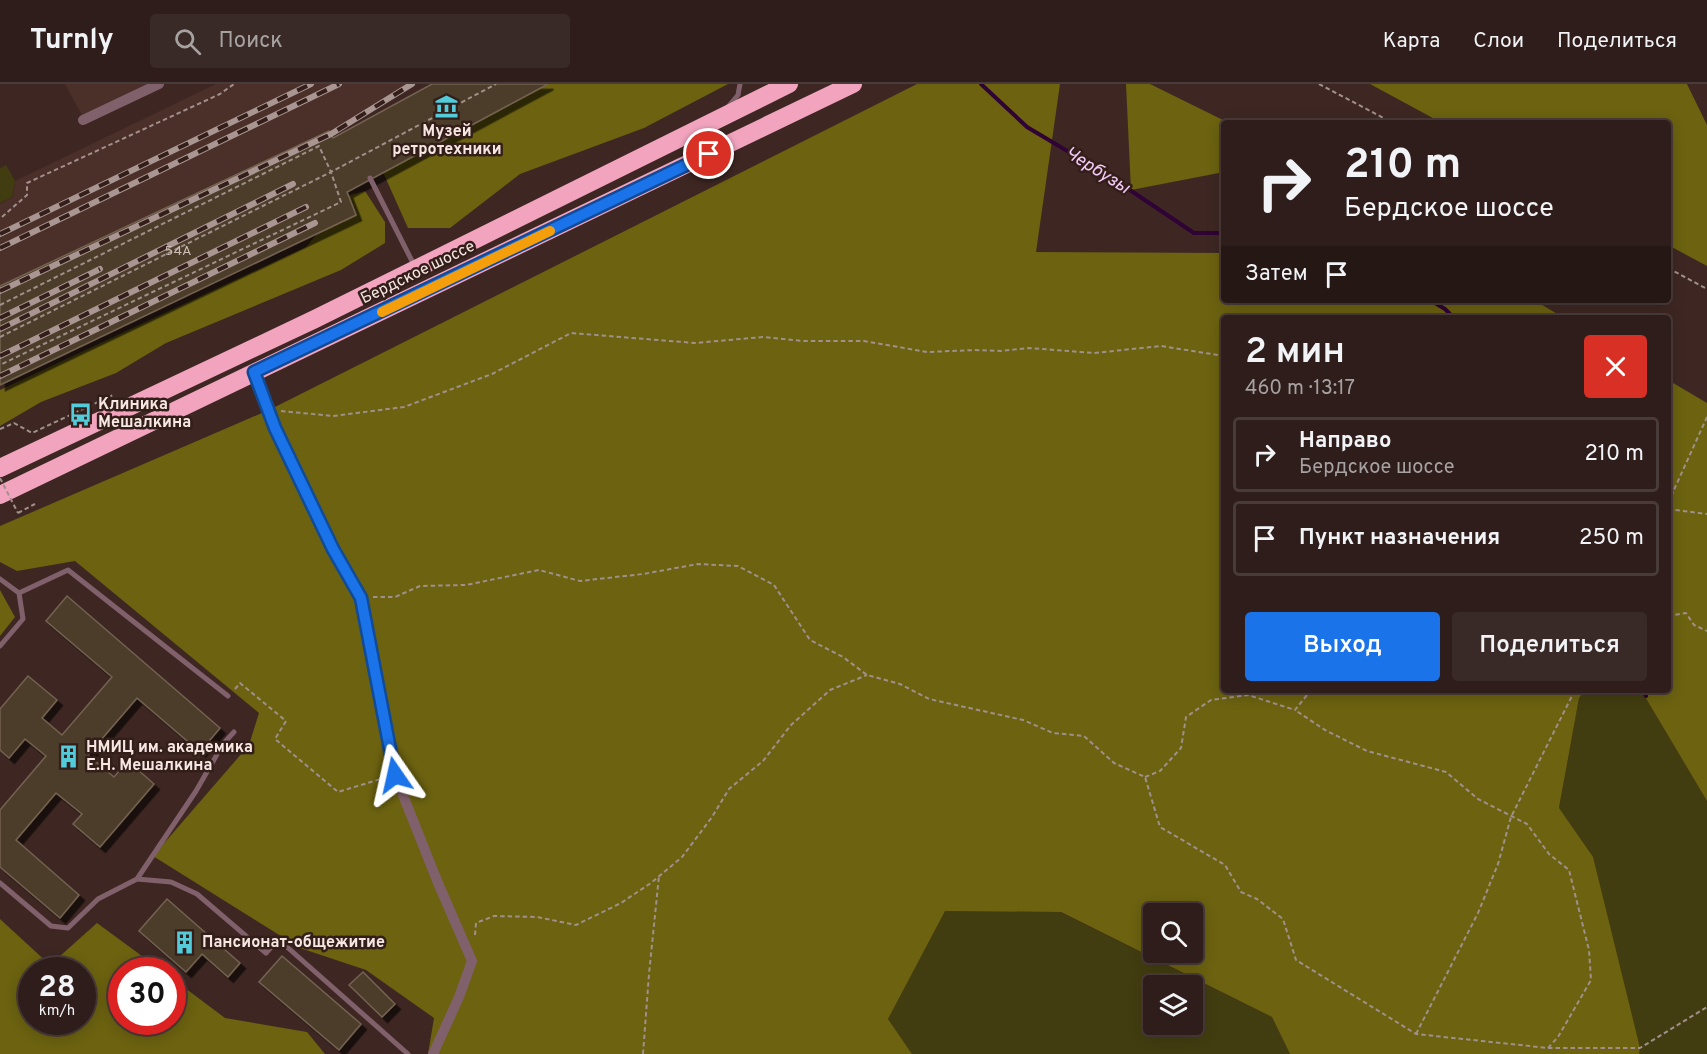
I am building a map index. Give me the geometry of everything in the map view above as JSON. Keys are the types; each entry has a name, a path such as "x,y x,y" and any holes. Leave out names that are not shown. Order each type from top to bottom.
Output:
{"highway":[{"name":"Бердское шоссе","path":"0,468 315,319 789,84"},
{"name":"Бердское шоссе","path":"0,495 853,84"}],"street":[{"path":"82,120 159,84"},
{"path":"254,372 333,549 361,598 395,775 438,884 472,961 459,997 433,1054"}],"lane":[{"path":"718,118 738,95 740,84"},
{"path":"370,178 416,268"},
{"path":"19,593 68,570 228,696"},
{"path":"0,579 19,593 22,619 0,646"},
{"path":"0,883 51,926 68,928 98,899 137,879 196,791 222,744 234,732"},
{"path":"137,879 171,882 197,894 266,953 278,939 408,1054"}],"path":[{"path":"2,217 27,195 27,183 220,94 234,84"},
{"path":"0,337 331,172 496,84"},
{"path":"1319,84 1387,120"},
{"path":"0,305 319,146 331,172 341,202 0,365"},
{"path":"1671,270 1707,289"},
{"path":"269,410 333,416 404,407 492,374 571,333 695,343 763,337 804,341 864,341 927,352 1001,351 1029,348 1094,353 1161,346 1221,356"},
{"path":"0,429 14,423 32,433 115,394"},
{"path":"1671,496 1707,417"},
{"path":"0,478 18,513 35,504"},
{"path":"1671,509 1707,514"},
{"path":"361,598 395,597 420,586 466,585 539,570 580,581 643,574 698,564 738,566 774,585 810,639 843,657 867,675 900,684 929,699 1023,720 1053,733 1084,736 1114,763 1144,777 1160,771 1181,748 1186,717 1211,700 1248,695 1295,710 1325,730 1366,751 1446,772 1478,799 1527,824 1549,854 1569,870 1589,950 1591,980 1558,1037 1548,1048"},
{"path":"1671,616 1686,613 1694,624 1707,632"},
{"path":"472,961 476,923 494,916 537,917 576,925 621,903 659,876 682,857 712,817 729,789 763,761 791,725 830,690 867,675"},
{"path":"228,696 240,683 286,721 275,739 338,792 395,775"},
{"path":"1295,710 1309,693"},
{"path":"1416,1034 1478,913 1498,864 1511,817 1573,693"},
{"path":"1144,777 1160,827 1225,865 1241,892 1257,899 1283,919 1296,960 1416,1034 1548,1048 1640,1048 1707,1007"},
{"path":"643,1054 659,876"}],"shaded area":[{"path":"65,84 154,84 84,119"},
{"path":"216,84 414,84 329,131 0,286 0,204 13,197 15,181"},
{"path":"533,84 728,84 644,128 520,174 450,228 408,228 378,161"},
{"path":"917,84 1060,84 1036,252 1221,253 1221,303 1539,303 1559,315 1221,315 1221,693 1583,693 1579,698 1559,808 1593,857 1640,1048 1639,1054 1290,1054 1272,1017 1203,983 1203,975 1188,975 1163,963 1203,963 1203,903 1143,903 1143,953 1061,912 945,911 888,1019 912,1054 428,1054 434,1018 366,970 300,948 153,856 249,745 259,713 75,561 17,571 0,562 0,526 269,410"},
{"path":"1126,84 1150,84 1223,120 1221,120 1221,173 1131,190"},
{"path":"1370,84 1687,84 1707,125 1707,266 1671,247 1671,120 1436,120"},
{"path":"6,165 15,181 12,197 0,203 0,168"},
{"path":"365,191 385,222 385,243 341,270 166,343 116,373 41,402 0,426 0,390 306,247 350,195"},
{"path":"1671,382 1707,403 1707,801 1643,693 1671,693"},
{"path":"0,590 15,617 0,636"},
{"path":"1583,693 1643,693 1707,801 1707,1054 1639,1054 1640,1048 1625,991 1559,809 1579,698"},
{"path":"944,911 1060,912 1143,953 1143,963 1163,963 1187,975 1143,975 1143,1035 1203,1035 1203,983 1272,1017 1290,1054 912,1054 888,1019"},
{"path":"0,919 41,957 18,957 18,1035 96,1035 96,957 59,957 97,923 143,957 108,957 108,1035 186,1035 186,989 225,1018 307,1032 325,1054 0,1054"}],"building":[{"path":"432,84 548,84 347,192 356,215 0,385 0,286 329,131 333,138"},
{"name":"НМИЦ им. академика Е.Н. Мешалкина","path":"67,596 220,728 200,752 137,698 88,755 114,777 128,761 154,784 100,847 73,824 82,814 56,793 16,840 79,895 60,918 0,867 0,810 46,756 25,739 9,758 0,750 0,709 28,676 57,700 42,718 62,735 112,677 46,621"},
{"name":"Пансионат-общежитие","path":"167,899 240,963 228,977 202,954 186,972 186,957 169,957 139,931"},
{"path":"282,956 361,1024 339,1050 259,982"},
{"path":"363,972 395,1004 382,1017 349,985"}],"waterway":[{"name":"Чербузы","path":"981,84 1027,127 1106,174 1194,233 1221,233"},
{"name":"Чербузы","path":"1435,303 1451,315"}],"railway":[{"path":"0,234 311,84"},
{"path":"0,248 339,84"},
{"path":"0,291 331,134 412,84"},
{"path":"0,329 293,184"},
{"path":"0,356 306,207"},
{"path":"0,376 315,223"},
{"path":"0,318 100,269"}],"slow traffic":[{"path":"382,312 550,231"}],"place":[{"name":"Музей ретротехники","path":"447,107"},
{"name":"Клиника Мешалкина","path":"80,414"},
{"name":"НМИЦ им. академика Е.Н. Мешалкина","path":"68,757"},
{"name":"Пансионат-общежитие","path":"184,943"}],"route":[{"path":"395,775 361,598 333,549 275,428 254,372 326,340 709,154"}]}
